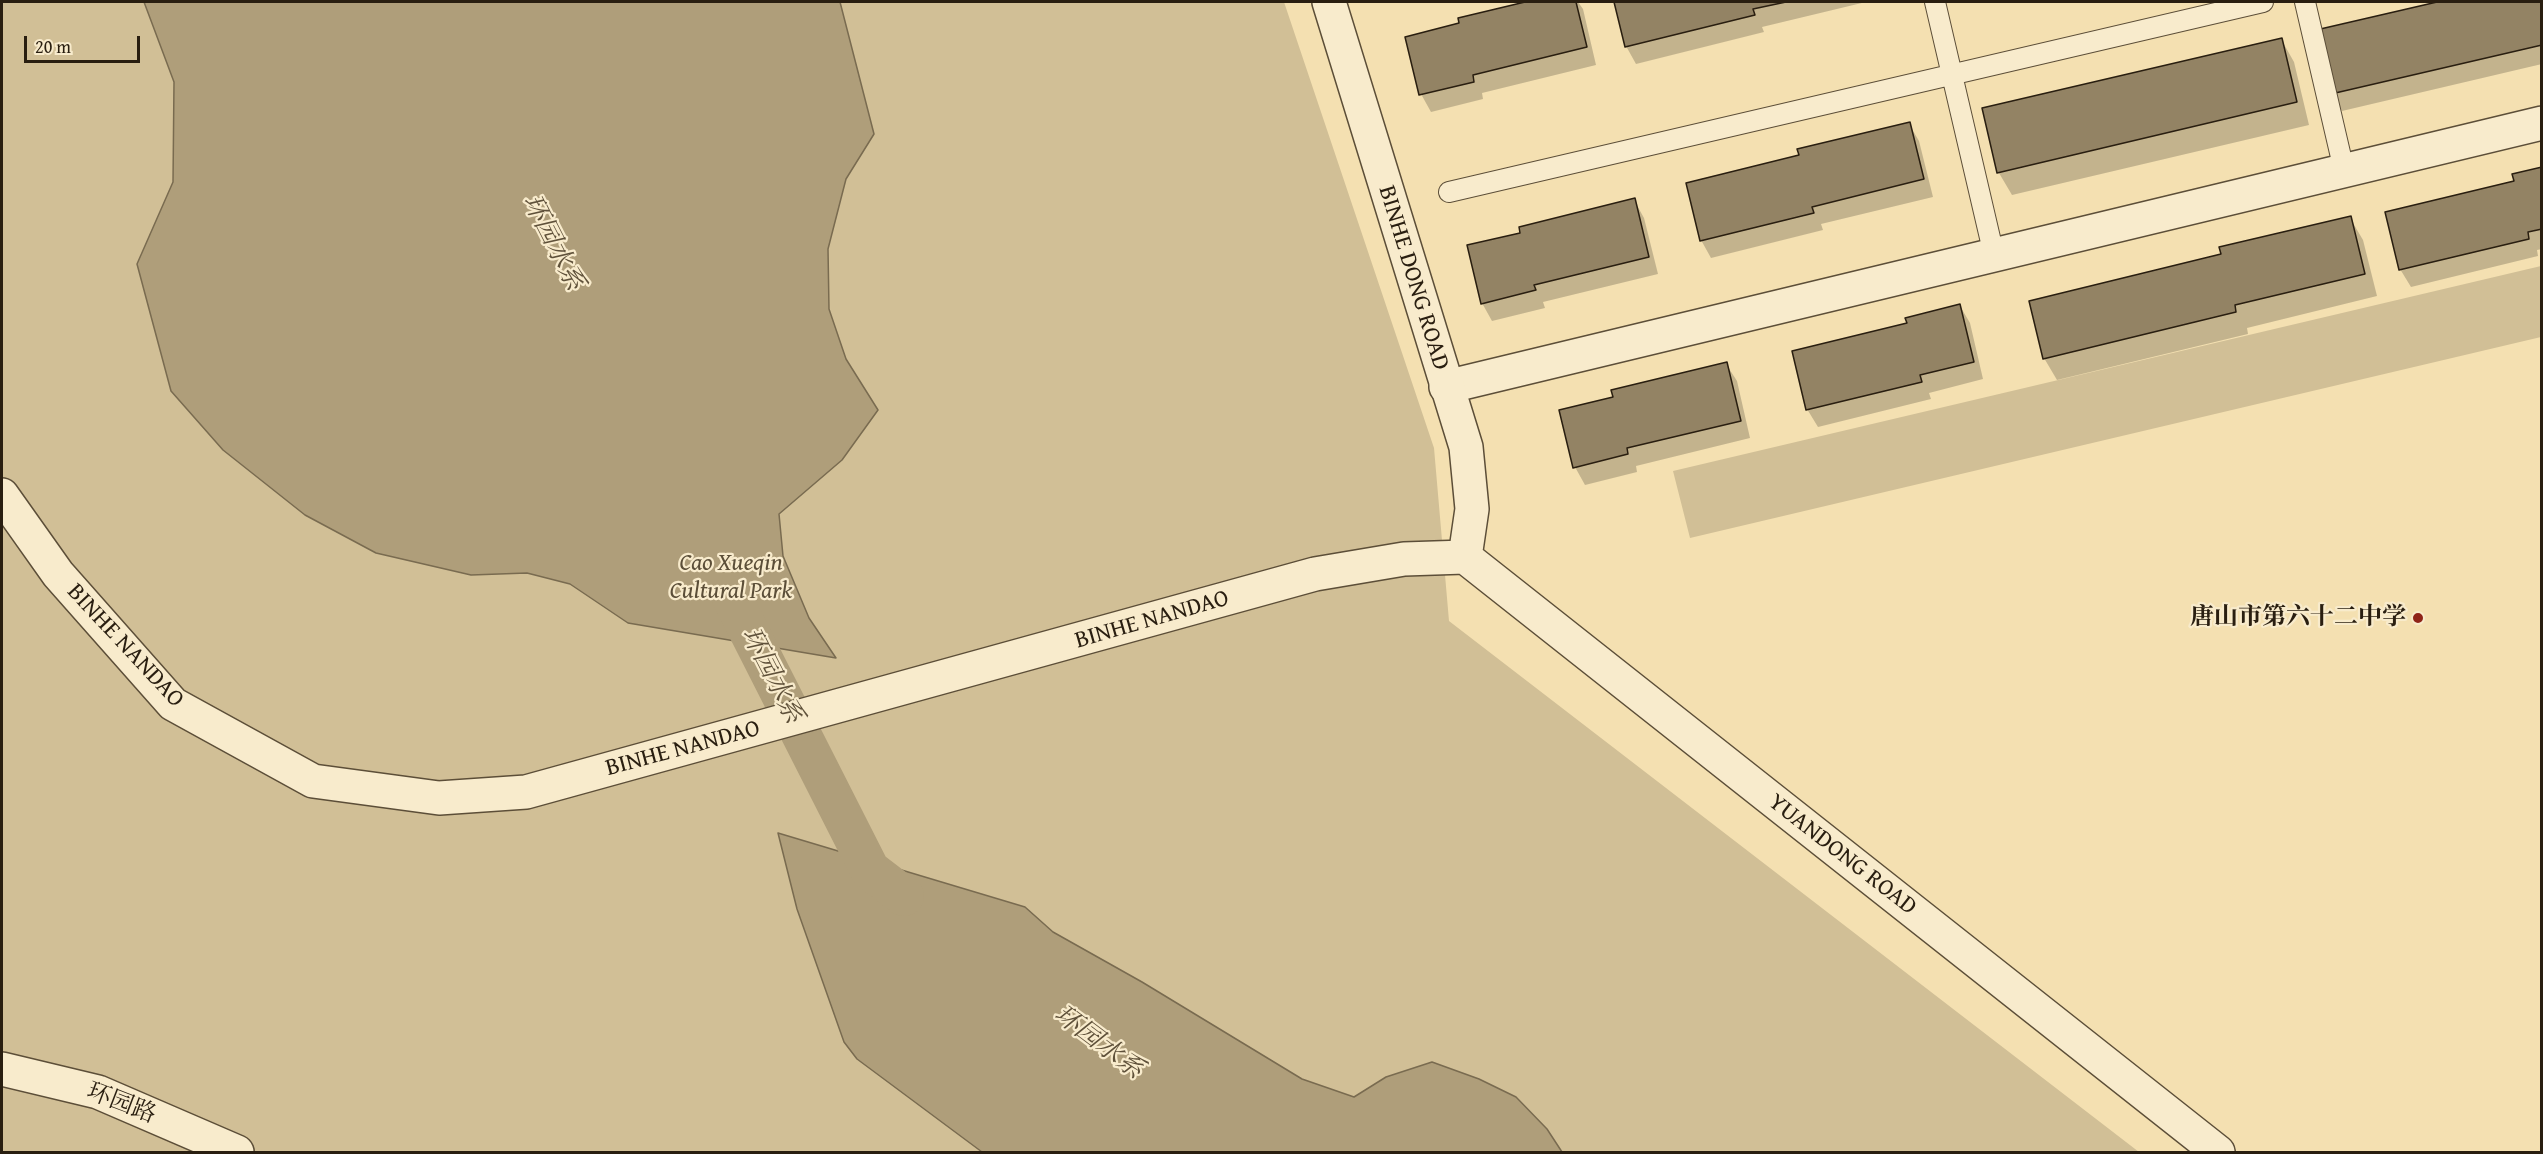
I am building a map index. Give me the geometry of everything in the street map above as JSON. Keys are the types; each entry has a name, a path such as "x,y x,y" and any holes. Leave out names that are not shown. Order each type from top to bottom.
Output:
{"street":[{"name":"BINHE DONG ROAD","path":"1329,2 1466,447 1472,510 1465,557"},
{"path":"1446,387 2541,123"},
{"name":"BINHE NANDAO","path":"2,495 58,574 174,704 313,781 438,798 526,792 1315,574 1404,559 1465,557"},
{"name":"YUANDONG ROAD","path":"1465,557 2218,1152"},
{"name":"环园路","path":"2,1069 98,1092 237,1152"}],"lane":[{"path":"1935,2 1994,255"},
{"path":"1449,192 2263,2"},
{"path":"2305,2 2344,170"}],"green space":[{"name":"Cao Xueqin Cultural Park","path":"2,2 1284,2 1434,448 1449,621 2139,1152 2,1152"},
{"path":"2541,266 2541,337 1690,538 1673,471"}],"water":[{"path":"144,2 840,2 874,134 846,179 828,249 829,309 846,359 878,410 842,460 779,514 783,556 809,618 836,658 628,623 570,584 527,573 471,575 376,553 305,515 223,450 171,391 137,264 173,182 174,82"},
{"path":"778,833 1025,907 1053,932 1142,982 1302,1079 1354,1097 1386,1077 1432,1062 1479,1079 1516,1097 1547,1129 1562,1152 982,1152 857,1059 844,1042 797,909"}],"building":[{"path":"1525,2 1576,2 1587,47 1473,75 1474,82 1419,95 1405,37 1459,23 1458,18"},
{"path":"1614,2 1786,2 1753,9 1755,15 1625,47"},
{"path":"2437,2 2542,2 2542,45 2331,94 2316,30"},
{"path":"2282,38 2297,102 1997,173 1982,108"},
{"path":"1910,122 1924,179 1812,207 1814,213 1700,241 1686,183 1799,155 1797,149"},
{"path":"2542,167 2542,229 2528,232 2529,239 2399,270 2385,212 2514,181 2512,174"},
{"path":"1635,198 1649,257 1534,285 1536,290 1481,304 1467,245 1520,233 1519,227"},
{"path":"2351,216 2365,274 2235,305 2236,312 2043,359 2029,301 2221,254 2219,247"},
{"path":"1960,304 1974,362 1920,375 1922,382 1806,410 1792,351 1907,323 1905,318"},
{"path":"1727,362 1741,421 1627,448 1628,454 1573,468 1559,410 1613,397 1611,390"}],"waterway":[{"name":"环园水系","path":"731,596 870,870 904,896"}],"place":[{"name":"唐山市第六十二中学","path":"2418,618"}]}
